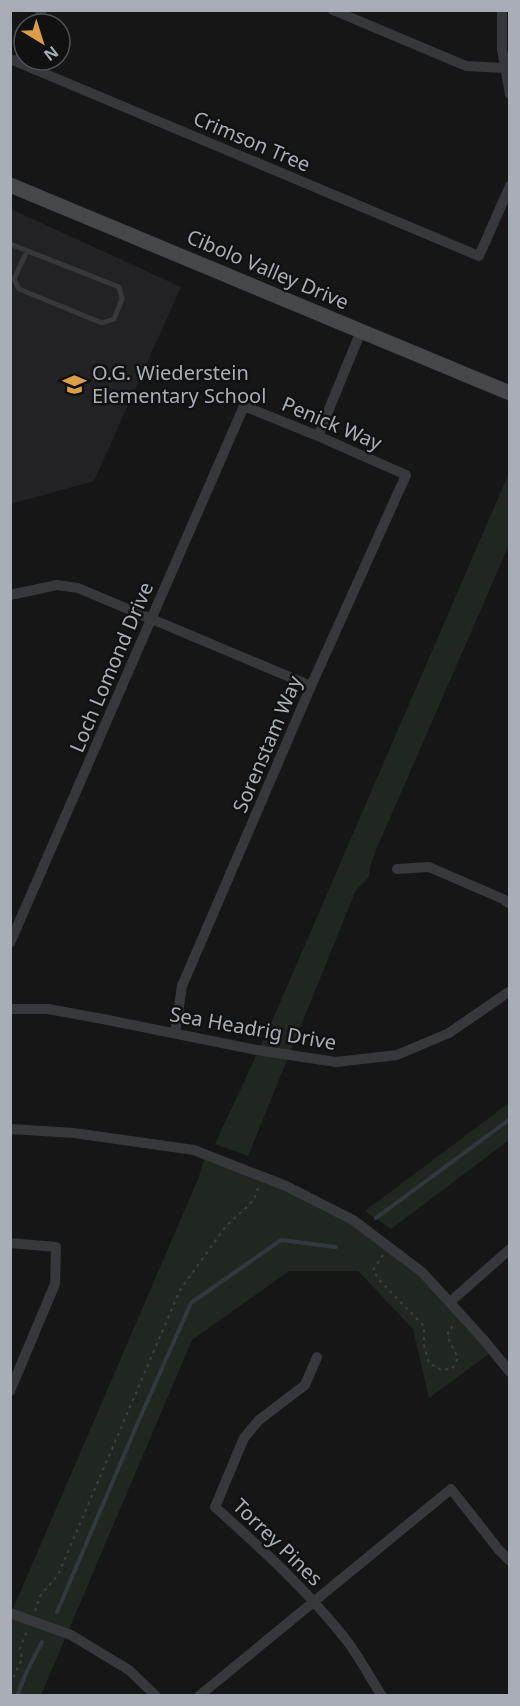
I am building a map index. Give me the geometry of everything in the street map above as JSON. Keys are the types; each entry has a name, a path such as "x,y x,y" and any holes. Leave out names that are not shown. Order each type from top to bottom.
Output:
{"main road":[{"name":"Cibolo Valley Drive","path":"10,185 510,393"}],"street":[{"path":"333,10 466,66 505,68"},
{"path":"502,10 502,49 510,94"},
{"name":"Crimson Tree","path":"42,72 479,256 510,186"},
{"path":"318,436 361,331"},
{"name":"Penick Way","path":"244,406 406,474"},
{"name":"Loch Lomond Drive","path":"10,943 244,406"},
{"name":"Sorenstam Way","path":"175,1033 182,986 311,686 406,474"},
{"path":"10,595 57,585 78,588 311,686"},
{"path":"397,869 429,867 510,904"},
{"name":"Sea Headrig Drive","path":"10,1009 48,1009 257,1050 336,1062 397,1055 449,1033 510,991"},
{"path":"10,1120 11,1129 74,1133 194,1150 285,1186 353,1220 422,1272 464,1317 510,1372"},
{"path":"10,1243 56,1247 55,1284 10,1391"},
{"path":"450,1302 510,1249"},
{"name":"Torrey Pines","path":"316,1357 305,1385 259,1420 244,1438 215,1507 278,1564 314,1601 348,1643 382,1695"},
{"path":"199,1695 451,1488 510,1561"},
{"path":"10,1613 71,1635 129,1670 156,1695"}],"lane":[{"path":"10,244 119,287 122,299 114,319 102,323 19,289 14,279 27,251"}],"path":[{"path":"10,1684 22,1659 20,1648 40,1596 58,1575 180,1290 226,1226 255,1197 262,1177"},
{"path":"388,1246 374,1270 380,1281 424,1326 424,1345 429,1363 441,1370 452,1369 458,1358 448,1338 448,1330 464,1317"}],"shaded area":[{"name":"O.G. Wiederstein Elementary School","path":"11,209 181,287 94,481 11,504"},
{"path":"509,473 509,545 376,850 369,877 356,890 248,1156 215,1144 269,1028"},
{"path":"509,1103 509,1140 391,1229 365,1211"},
{"path":"206,1155 353,1220 422,1272 493,1351 429,1398 413,1329 358,1271 289,1271 192,1340 41,1695 11,1695 10,1616 198,1179"}],"waterway":[{"path":"376,1218 510,1119"},
{"path":"57,1612 191,1303 281,1240 336,1247"},
{"path":"17,1696 42,1642"}],"place":[{"name":"O.G. Wiederstein Elementary School","path":"74,384"}]}
